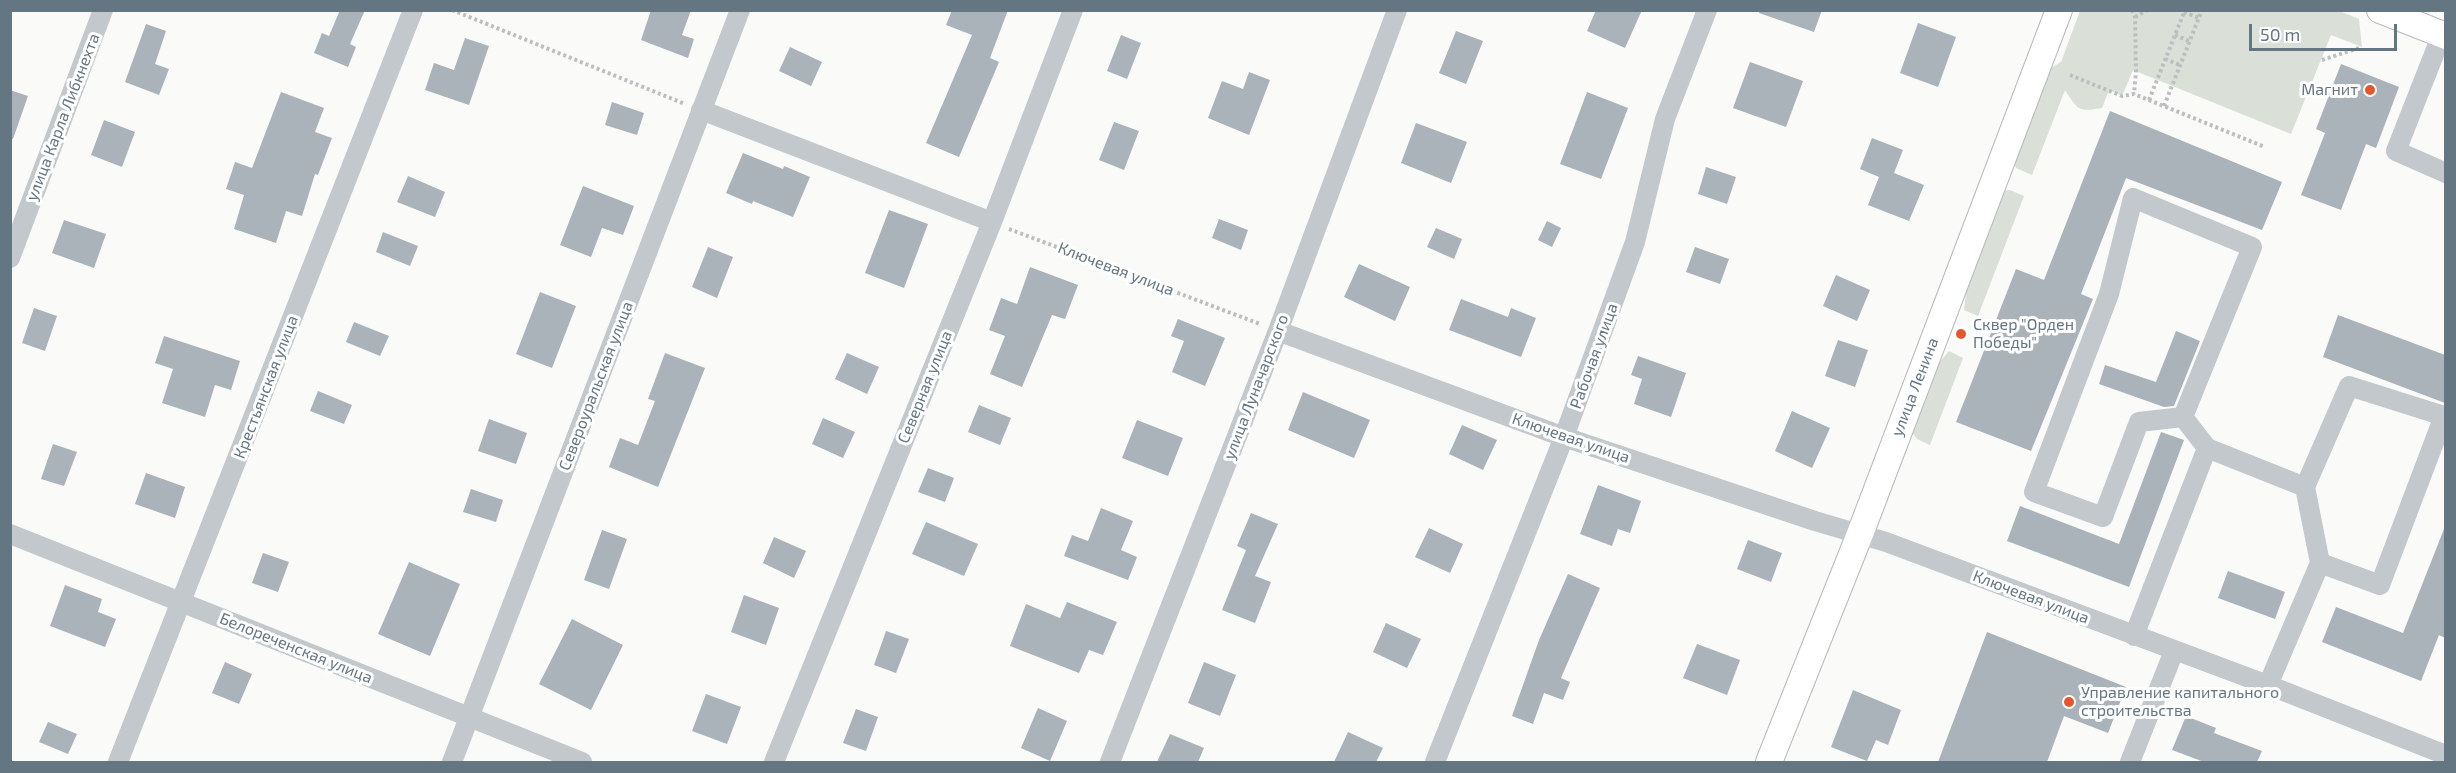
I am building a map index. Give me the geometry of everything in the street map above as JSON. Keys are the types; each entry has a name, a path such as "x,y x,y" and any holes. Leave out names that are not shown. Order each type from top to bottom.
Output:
{"main road":[{"name":"улица Ленина","path":"1769,762 1860,534 2058,10"},
{"path":"2390,12 2444,35"}],"street":[{"name":"улица Карла Либкнехта","path":"10,258 103,10"},
{"name":"Крестьянская улица","path":"118,762 413,10"},
{"name":"Североуральская улица","path":"452,762 740,10"},
{"name":"Северная улица","path":"774,762 992,222 1073,10"},
{"name":"улица Луначарского","path":"1110,762 1278,331 1397,10"},
{"name":"Рабочая улица","path":"1435,762 1564,437 1635,242 1665,119 1707,10"},
{"path":"2444,35 2396,151 2445,173"},
{"path":"701,110 992,222"},
{"path":"2133,198 2252,247 2183,417 2139,422 2103,517 2034,492 2109,294 2133,198"},
{"name":"Ключевая улица","path":"1278,331 1564,437 1860,534 2268,685 2423,755 2445,755"},
{"path":"2268,685 2320,562 2305,487 2349,386 2444,416 2380,585 2320,562"},
{"path":"2183,417 2207,448 2305,487"},
{"path":"2134,636 2207,448"},
{"name":"Белореченская улица","path":"10,534 582,762"},
{"path":"2130,762 2174,651"}],"path":[{"path":"452,10 701,110"},
{"path":"2132,10 2135,18 2134,94"},
{"path":"2135,18 2147,10"},
{"path":"2164,106 2202,10"},
{"path":"2149,100 2185,11 2199,18"},
{"path":"2175,35 2189,41"},
{"path":"2322,60 2362,47"},
{"path":"2165,59 2180,65"},
{"path":"2070,75 2122,96 2134,94 2265,147"},
{"name":"Ключевая улица","path":"992,222 1278,331"}],"shaded area":[{"path":"2337,10 2359,19 2362,47 2331,35 2291,134 2133,70 2122,96 2109,90 2102,108 2087,110 2079,108 2065,90 2032,175 2016,168 2012,158 2044,72 2061,62 2080,11"},
{"path":"2010,190 2024,196 1978,316 1964,310 1968,274 2000,191"},
{"path":"1949,351 1963,358 1930,445 1917,439 1912,432 1929,375"}],"building":[{"path":"340,10 365,10 350,44 356,47 348,67 314,53 322,33 329,36"},
{"path":"651,10 691,10 682,35 694,39 688,58 641,40"},
{"path":"952,10 1008,10 990,58 999,62 959,157 926,143 972,35 946,25"},
{"path":"1596,10 1642,10 1625,48 1587,31"},
{"path":"1760,10 1822,10 1814,32 1759,13"},
{"path":"1918,23 1956,37 1938,87 1900,73"},
{"path":"146,24 166,31 155,64 169,69 159,95 125,82"},
{"path":"1456,31 1483,41 1466,84 1439,73"},
{"path":"1121,35 1141,43 1127,79 1107,71"},
{"path":"465,38 489,46 469,105 425,90 434,63 454,70"},
{"path":"790,47 822,62 811,86 779,71"},
{"path":"1750,62 1803,81 1786,127 1733,108"},
{"path":"2341,64 2399,87 2376,148 2366,144 2341,210 2301,195 2325,133 2316,129"},
{"path":"1249,72 1270,80 1249,135 1208,118 1222,81 1243,89"},
{"path":"10,90 28,96 13,139 10,138"},
{"path":"281,92 324,108 315,132 332,138 318,175 315,174 302,216 286,211 276,243 234,229 244,195 226,189 235,162 252,168"},
{"path":"1587,92 1628,108 1601,179 1560,164"},
{"path":"612,102 644,113 637,135 605,125"},
{"path":"2110,111 2282,182 2262,230 2126,178 2081,294 2093,299 2031,451 1956,422 2016,269 2044,280"},
{"path":"104,120 135,132 122,167 91,155"},
{"path":"1114,122 1139,131 1124,170 1099,160"},
{"path":"1416,123 1467,142 1451,183 1401,163"},
{"path":"1872,138 1903,150 1894,173 1924,185 1909,221 1868,205 1879,177 1860,169"},
{"path":"743,153 810,177 793,217 726,193"},
{"path":"1706,167 1736,177 1727,204 1698,194"},
{"path":"408,176 445,192 435,217 397,202"},
{"path":"583,186 634,206 623,235 602,228 591,257 560,245"},
{"path":"889,210 928,224 904,288 865,273"},
{"path":"1219,219 1248,230 1241,250 1212,238"},
{"path":"64,220 106,234 94,268 52,253"},
{"path":"1547,221 1561,228 1552,247 1538,240"},
{"path":"1436,228 1462,239 1454,259 1427,247"},
{"path":"383,232 418,246 410,266 376,252"},
{"path":"708,247 733,257 717,298 692,287"},
{"path":"1695,247 1729,259 1720,284 1686,272"},
{"path":"1359,264 1410,287 1395,321 1344,297"},
{"path":"1030,267 1078,285 1065,319 1052,315 1022,387 990,374 1005,336 989,330 1001,298 1017,304"},
{"path":"1836,275 1870,290 1857,321 1823,306"},
{"path":"540,292 576,306 552,368 516,354"},
{"path":"1461,299 1508,317 1511,308 1536,318 1521,357 1449,330"},
{"path":"34,308 57,316 45,351 22,343"},
{"path":"2338,315 2445,355 2445,403 2323,357"},
{"path":"1178,319 1225,338 1205,386 1172,372 1184,341 1171,336"},
{"path":"354,322 389,336 380,356 346,342"},
{"path":"2176,331 2200,341 2174,406 2164,407 2099,384 2105,365 2156,382"},
{"path":"164,336 240,361 231,390 215,385 205,417 162,403 173,369 155,363"},
{"path":"1838,340 1868,350 1855,387 1825,376"},
{"path":"665,353 705,368 658,487 609,467 620,438 638,445 655,401 648,399"},
{"path":"847,353 879,367 867,394 835,379"},
{"path":"1638,356 1686,373 1671,417 1634,404 1642,379 1631,375"},
{"path":"318,391 352,405 344,424 310,411"},
{"path":"1303,392 1370,420 1354,458 1288,430"},
{"path":"979,405 1011,418 1000,445 968,432"},
{"path":"1792,411 1830,428 1812,468 1775,451"},
{"path":"823,418 855,432 843,458 812,444"},
{"path":"489,419 527,433 516,464 478,451"},
{"path":"1137,420 1183,438 1168,476 1122,458"},
{"path":"1462,425 1497,440 1483,470 1449,454"},
{"path":"2161,432 2184,440 2129,587 2007,541 2020,506 2119,544"},
{"path":"53,444 77,452 64,486 41,479"},
{"path":"928,468 954,478 945,502 918,492"},
{"path":"146,473 185,487 175,518 135,504"},
{"path":"1598,485 1641,501 1630,533 1618,529 1612,546 1580,534"},
{"path":"471,489 503,500 496,522 463,512"},
{"path":"1101,508 1133,521 1121,550 1137,557 1128,580 1064,556 1072,535 1088,541"},
{"path":"1251,513 1278,524 1255,576 1271,582 1255,623 1222,610 1246,550 1237,546"},
{"path":"926,522 978,544 964,576 912,554"},
{"path":"1429,528 1463,544 1450,573 1415,557"},
{"path":"2444,529 2445,638 2439,635 2421,681 2322,642 2336,607 2403,633"},
{"path":"602,530 627,539 609,589 584,580"},
{"path":"774,537 806,551 794,578 763,563"},
{"path":"1748,540 1782,553 1771,582 1737,569"},
{"path":"263,553 289,562 278,592 252,583"},
{"path":"409,562 460,584 430,656 378,634"},
{"path":"2228,571 2285,592 2275,619 2218,598"},
{"path":"1568,574 1600,588 1561,678 1570,682 1563,700 1544,693 1533,724 1512,716 1539,640"},
{"path":"65,585 102,599 98,612 116,619 105,647 50,626"},
{"path":"744,595 779,608 766,645 731,632"},
{"path":"1067,602 1117,622 1103,655 1089,650 1079,673 1010,646 1026,604 1060,618"},
{"path":"572,619 623,645 591,710 539,684"},
{"path":"1386,623 1421,639 1407,668 1373,652"},
{"path":"886,631 909,639 896,673 874,665"},
{"path":"1987,632 2126,687 2108,733 2064,716 2047,762 1938,762"},
{"path":"1697,644 1740,660 1727,695 1683,678"},
{"path":"225,662 252,674 239,704 212,693"},
{"path":"1204,662 1236,675 1220,716 1188,703"},
{"path":"1853,690 1901,710 1888,745 1876,740 1867,761 1831,747"},
{"path":"706,694 741,707 727,744 692,731"},
{"path":"1038,708 1067,721 1050,761 1021,748"},
{"path":"856,709 878,717 866,751 843,743"},
{"path":"2186,716 2216,728 2214,733 2262,751 2257,762 2204,762 2172,750"},
{"path":"48,722 77,734 68,754 39,742"},
{"path":"1348,732 1383,748 1376,762 1334,762"},
{"path":"1170,734 1204,748 1198,762 1157,762"}],"place":[{"name":"Магнит","path":"2370,90"},
{"name":"Сквер \"Орден Победы\"","path":"1961,334"},
{"name":"Управление капитального строительства","path":"2069,702"}]}
